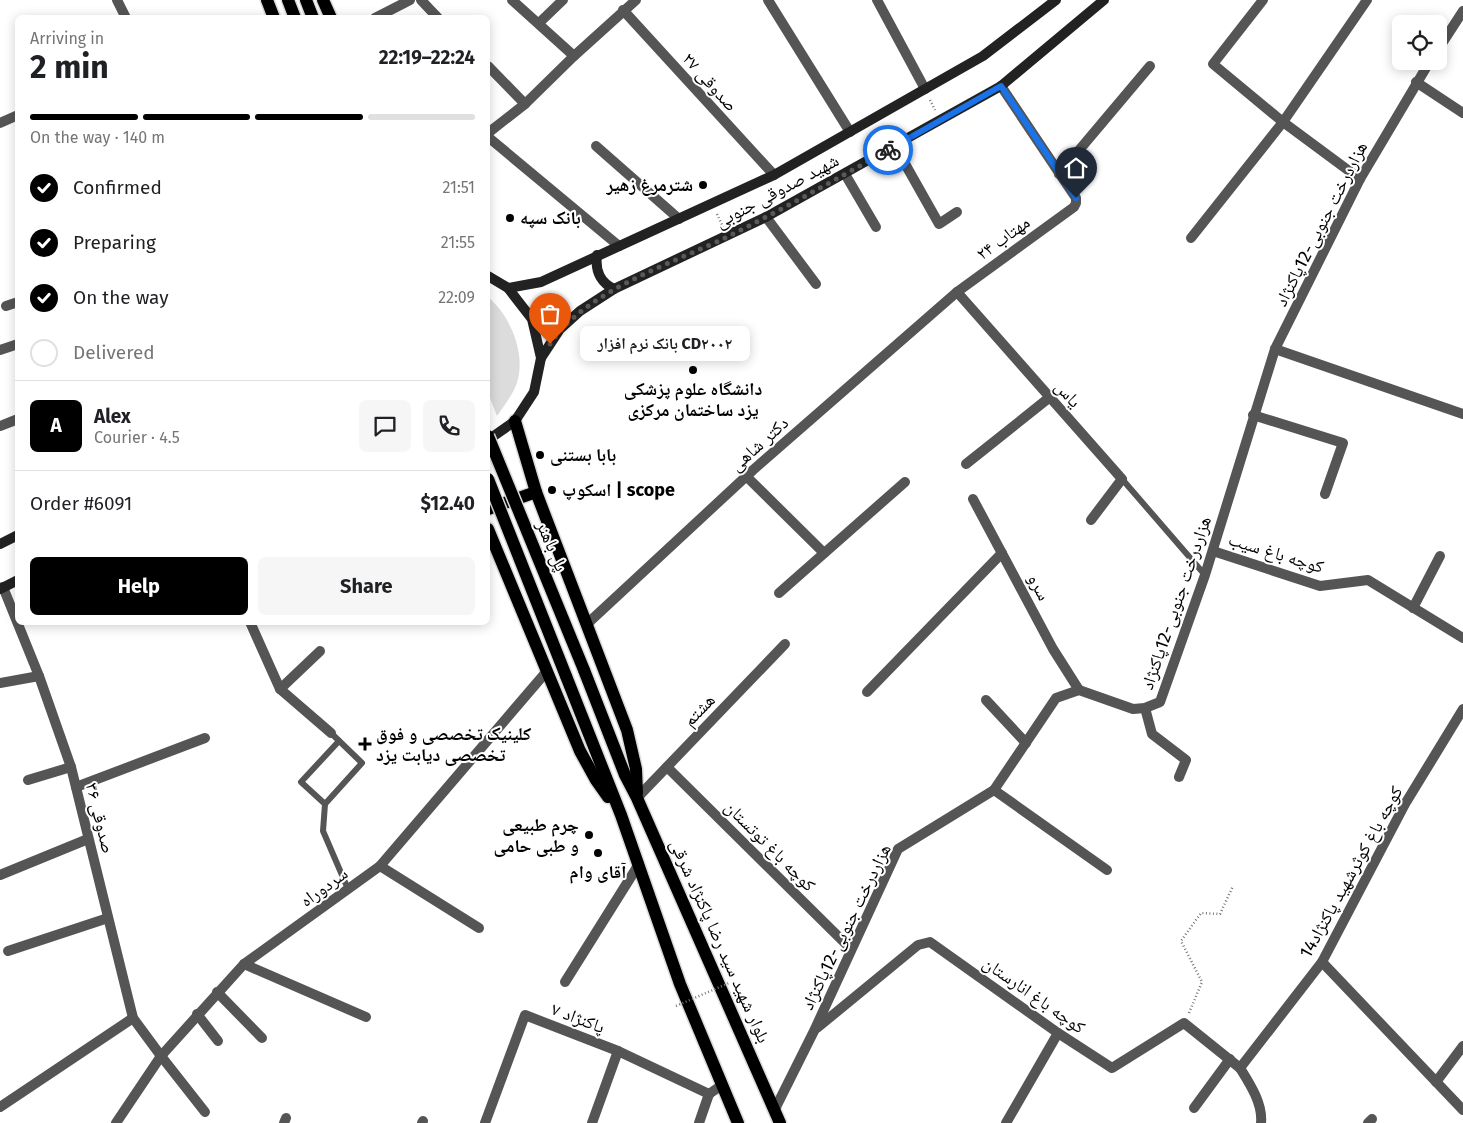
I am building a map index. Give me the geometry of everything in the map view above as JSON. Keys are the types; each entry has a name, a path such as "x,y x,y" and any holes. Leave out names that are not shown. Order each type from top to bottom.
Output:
{"main road":[{"path":"267,0 273,15"},
{"path":"323,0 330,15"},
{"name":"شهید صدوقی جنوبی","path":"508,288 541,282 774,175 982,56 1056,0"},
{"name":"شهید صدوقی جنوبی","path":"541,358 560,329 580,311 614,289 766,217 1001,86 1104,0"},
{"path":"597,255 596,266 600,277 614,289"},
{"path":"490,277 508,288 532,319 541,358 534,392 515,420 490,437"},
{"path":"515,420 536,492 627,730 636,769 637,798"},
{"name":"پل باهنر","path":"490,443 584,670 625,775"},
{"name":"پل باهنر","path":"490,484 621,815"},
{"path":"490,508 536,492"},
{"path":"490,534 580,751 596,780 621,815 680,984 738,1123"},
{"path":"0,543 15,536"},
{"path":"1,588 15,581"},
{"name":"بلوار شهید سید رضا پاکنژاد شرقی","path":"625,775 637,798 780,1123"}],"street":[{"path":"117,0 124,15"},
{"path":"381,15 410,0"},
{"path":"421,0 435,15"},
{"path":"512,0 574,56"},
{"path":"539,23 563,0"},
{"path":"490,133 526,104 574,56 636,0"},
{"path":"768,0 850,132"},
{"path":"877,0 925,89"},
{"path":"1263,0 1213,64 1283,122 1360,179"},
{"path":"1191,238 1283,122 1367,0"},
{"name":"صدوقی ۲۷","path":"623,10 774,175"},
{"path":"1447,36 1463,11"},
{"path":"1059,174 1150,66"},
{"path":"490,68 526,104"},
{"name":"هزاردرخت جنوبی-12پاکنژاد","path":"775,1109 898,849 994,790 1056,698 1079,690 1133,708 1145,708 1160,702 1213,551 1275,349 1360,179 1424,70"},
{"path":"1416,82 1463,113"},
{"name":"مهتاب ۲۴","path":"957,292 1074,207 1076,203 1076,198 1001,86"},
{"path":"0,123 15,116"},
{"path":"490,137 619,246"},
{"path":"596,146 679,219"},
{"path":"895,146 939,224 957,212"},
{"path":"845,174 876,227"},
{"path":"766,217 816,284"},
{"name":"یاس","path":"957,292 1122,479"},
{"name":"دکتر شاهی","path":"587,624 747,476 957,292"},
{"path":"6,306 15,303"},
{"path":"0,350 15,345"},
{"path":"1275,349 1463,414"},
{"path":"966,464 1050,398"},
{"path":"1254,414 1343,443 1325,494"},
{"path":"0,426 15,420"},
{"path":"747,476 824,553"},
{"path":"1091,520 1122,479"},
{"path":"779,593 905,482"},
{"name":"سرو","path":"973,499 1053,649 1079,690"},
{"name":"کوچه باغ سیب","path":"1213,551 1320,586 1368,580 1463,638"},
{"path":"867,692 1002,553"},
{"path":"1413,608 1440,556"},
{"name":"صدوقی ۳۶","path":"1,588 15,620"},
{"name":"صدوقی ۳۶","path":"17,625 39,676 71,767 133,1018 206,1112"},
{"path":"251,625 280,689 331,733"},
{"name":"هشتم","path":"637,798 785,644"},
{"path":"280,689 320,651"},
{"name":"سردوراه","path":"116,1123 161,1056 217,992 244,964 380,866 547,671"},
{"path":"0,683 39,676"},
{"path":"986,700 1026,743"},
{"path":"1145,708 1152,734 1186,760 1179,777"},
{"name":"کوچه باغ کوثرشهید پاکنژاد14","path":"1240,1068 1322,962 1404,804 1463,710"},
{"path":"76,787 205,738"},
{"path":"28,780 71,767"},
{"name":"کوچه باغ توتستان","path":"667,767 851,949"},
{"path":"994,790 1107,870"},
{"path":"0,875 88,839"},
{"path":"564,982 639,864"},
{"path":"380,866 479,928"},
{"path":"8,951 108,918"},
{"name":"کوچه باغ انارستان","path":"814,1030 918,945 930,942 1058,1033 1112,1068 1184,1023"},
{"path":"1322,962 1463,1110"},
{"path":"244,964 366,1017"},
{"path":"217,992 262,1038"},
{"path":"197,1014 218,1041"},
{"name":"پاکنژاد ۷","path":"485,1123 524,1016 618,1051 709,1094"},
{"path":"0,1107 133,1018"},
{"path":"1184,1023 1240,1068 1250,1084 1258,1103 1262,1122"},
{"path":"1006,1123 1058,1033"},
{"path":"1436,1082 1463,1046"},
{"path":"592,1123 618,1051"},
{"path":"1194,1108 1230,1060"},
{"path":"699,1123 709,1094 722,1085"}],"lane":[{"path":"1122,479 1205,575"},
{"path":"331,733 362,763 324,804 323,831 348,889"},
{"path":"324,804 301,782 339,741"}],"path":[{"path":"925,89 940,121"},
{"path":"712,204 727,236"},
{"path":"1184,1023 1202,982 1181,941 1201,913 1220,914 1233,886"},
{"path":"676,1006 729,983"}],"shaded area":[{"path":"490,299 511,327 519,353 520,366 514,390 497,416 490,398"}],"way so far":[{"path":"550,344 560,329 580,311 614,289 766,217 888,150"}],"place":[{"name":"شترمرغ زهیر","path":"703,185"},
{"name":"بانک سپه","path":"510,218"},
{"name":"بانک نرم افزار CD۲۰۰۲","path":"550,344"},
{"name":"دانشگاه علوم پزشکی یزد ساختمان مرکزی","path":"693,370"},
{"name":"بابا بستنی","path":"540,455"},
{"name":"اسکوپ | scope","path":"552,490"},
{"name":"کلینیک تخصصی و فوق تخصصی دیابت یزد","path":"365,744"},
{"name":"چرم طبیعی و طبی حامی","path":"589,835"},
{"name":"آقای وام","path":"598,853"}],"route":[{"path":"888,150 1001,86 1076,198"}]}
